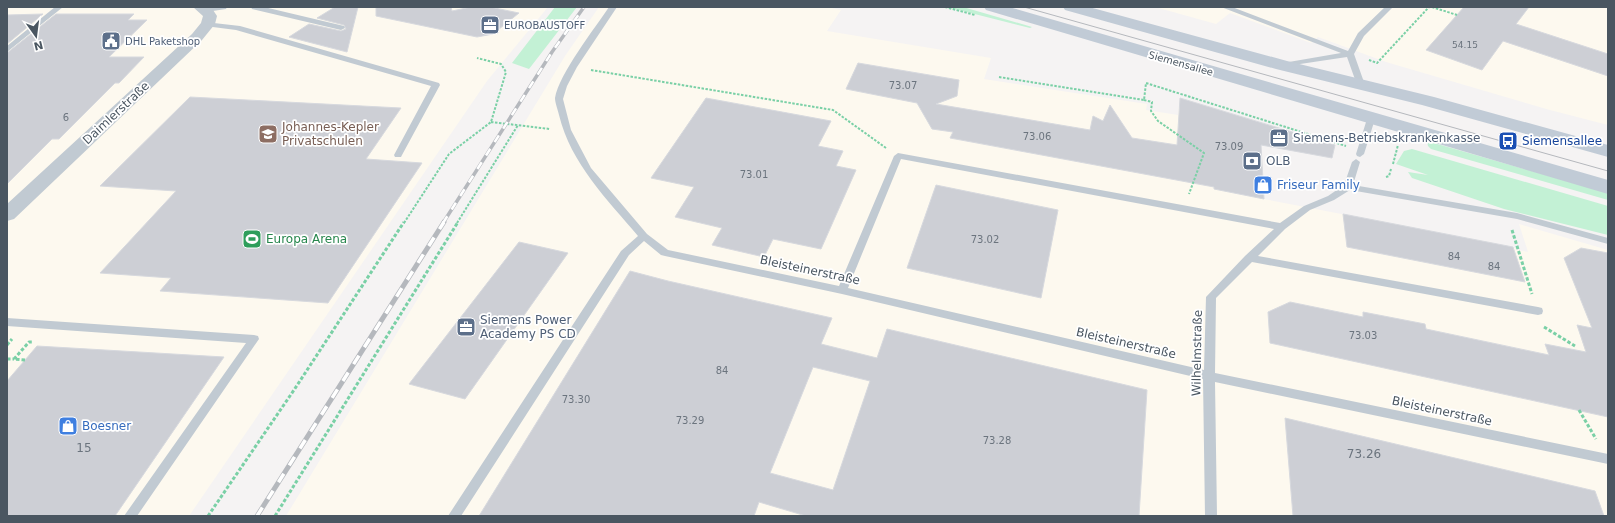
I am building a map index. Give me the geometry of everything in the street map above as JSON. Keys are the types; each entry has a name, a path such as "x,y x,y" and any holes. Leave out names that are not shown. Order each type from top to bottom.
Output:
{"main road":[{"name":"Siemensallee","path":"992,7 1371,119 1608,187"},
{"path":"1071,7 1282,66 1428,101 1608,150"},
{"path":"1361,85 1371,119"}],"street":[{"name":"Daimlerstraße","path":"7,215 196,37 205,14"}],"lane":[{"path":"7,50 59,7"},
{"path":"205,14 223,7"},
{"path":"255,7 341,28"},
{"name":"Bleisteinerstraße","path":"613,7 573,66 563,86 559,99 567,130 587,169 644,236 665,253 842,290 1208,376 1608,459"},
{"path":"1225,7 1350,54 1361,85"},
{"path":"1282,66 1350,54 1362,35 1389,7"},
{"path":"205,14 237,28 436,85 398,155"},
{"path":"1371,119 1348,187 1517,216 1608,241"},
{"path":"842,290 898,156 1282,227"},
{"name":"Wilhelmstraße","path":"1210,516 1208,376 1212,297 1249,258 1282,227 1307,208 1331,198 1348,187"},
{"path":"454,516 625,253 644,236"},
{"path":"1249,258 1538,312"},
{"path":"7,322 254,339 130,516"}],"path":[{"path":"1350,54 1377,63 1431,7 1457,15"},
{"path":"208,516 294,390 449,154 491,122 506,72 501,64 477,58"},
{"path":"573,66 833,110 898,156"},
{"path":"999,77 1152,102 1151,111 1158,121 1204,153 1183,209"},
{"path":"1144,100 1146,83 1359,156"},
{"path":"491,122 518,125 522,127 567,130"},
{"path":"275,516 518,125"},
{"path":"1393,164 1400,141"},
{"path":"14,359 29,342 37,342"},
{"path":"7,359 25,360"},
{"path":"1579,410 1600,444"}],"shaded area":[{"path":"7,7 548,7 487,81 189,516 7,516"},
{"path":"599,7 827,7 841,10 827,31 991,58 984,79 1147,104 1146,110 1178,115 1180,98 1293,132 1245,142 1245,151 1262,154 1264,199 1513,247 1518,250 1528,252 1519,224 1608,250 1608,516 286,516 565,56"},
{"path":"1155,7 1608,7 1608,125 1550,110 1386,62 1318,37 1311,43 1230,13 1216,24"}],"green space":[{"path":"555,7 577,7 529,69 512,63"},
{"path":"947,7 963,7 1032,27 1030,28"},
{"path":"1427,141 1608,193 1608,200 1431,149 1428,146"},
{"path":"1412,149 1608,206 1608,235 1504,209 1412,178 1408,172 1428,175 1396,164 1404,151"}],"building":[{"path":"335,7 358,7 347,52 289,37 309,24 341,31 346,29 344,25 317,18"},
{"path":"376,7 451,7 452,11 471,7 490,7 519,13 493,34 477,37 376,16"},
{"path":"1464,7 1529,7 1516,24 1608,54 1608,76 1503,41 1482,70 1426,50"},
{"path":"43,14 7,44 7,15"},
{"path":"56,14 134,14 128,20 147,20 109,57 144,57 119,83 115,83 59,139 52,139 7,184 7,53"},
{"path":"858,63 959,80 957,96 936,104 1090,130 1093,116 1103,121 1110,105 1132,138 1177,145 1180,98 1335,145 1332,158 1261,145 1264,199 1214,189 1214,187 950,138 953,132 932,129 917,103 846,89"},
{"path":"190,97 401,108 366,159 422,163 328,303 160,291 171,278 100,273 176,191 100,186"},
{"path":"706,98 831,121 818,146 843,151 836,166 856,170 821,249 773,239 764,257 712,245 722,228 675,217 694,187 651,178"},
{"path":"936,185 1058,210 1041,298 907,268"},
{"path":"1343,214 1513,247 1525,282 1347,247"},
{"path":"519,242 568,253 465,399 409,384"},
{"path":"1581,248 1608,253 1608,417 1270,343 1268,312 1290,302 1363,317 1363,312 1425,324 1426,329 1549,355 1545,344 1586,352 1577,325 1592,328 1564,258"},
{"path":"630,271 832,318 821,344 877,358 887,329 1147,390 1139,516 806,516 759,502 754,516 479,516","holes":["813,367 870,381 833,490 770,473"]},
{"path":"37,346 224,357 115,516 7,516 7,381"},
{"path":"1285,418 1595,491 1604,516 1293,516"}],"tram line":[{"path":"1024,7 1608,171"}],"railway":[{"path":"443,223 552,52 584,7"},
{"path":"257,516 444,222"}],"place":[{"name":"EUROBAUSTOFF","path":"490,25"},
{"name":"DHL Paketshop","path":"111,41"},
{"name":"Johannes-Kepler Privatschulen","path":"268,134"},
{"name":"Siemens-Betriebskrankenkasse","path":"1279,138"},
{"name":"Siemensallee","path":"1508,141"},
{"name":"OLB","path":"1252,161"},
{"name":"Friseur Family","path":"1263,185"},
{"name":"Europa Arena","path":"252,239"},
{"name":"Siemens Power Academy PS CD","path":"466,327"},
{"name":"Boesner","path":"68,426"}]}
